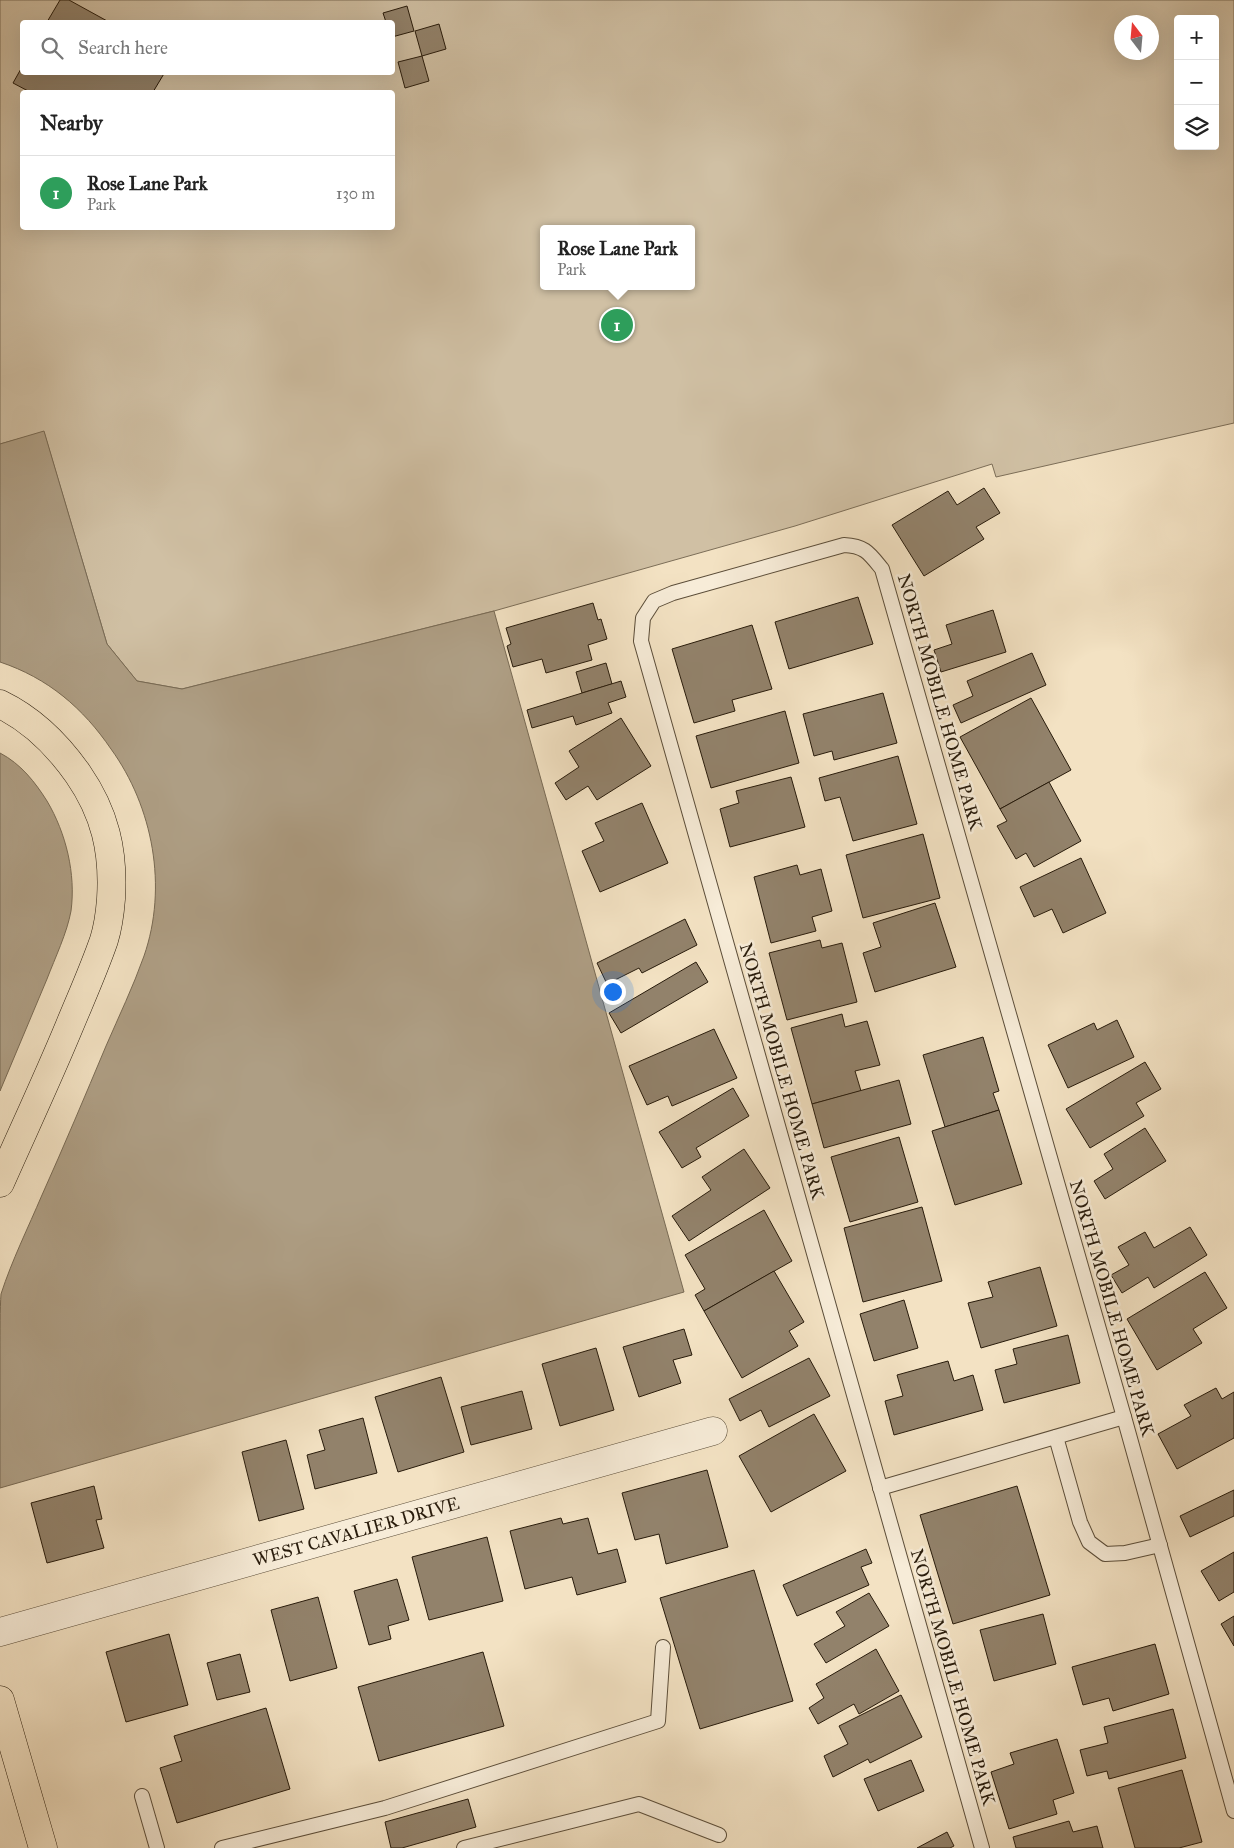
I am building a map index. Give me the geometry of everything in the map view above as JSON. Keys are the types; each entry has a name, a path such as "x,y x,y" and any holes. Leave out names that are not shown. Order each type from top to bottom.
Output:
{"main road":[{"path":"0,704 35,725 53,742 88,788 102,818 110,848 113,874 110,908 104,938 47,1080 0,1183"},
{"path":"0,1700 43,1848"}],"street":[{"name":"WEST CAVALIER DRIVE","path":"0,1632 713,1431"}],"lane":[{"name":"NORTH MOBILE HOME PARK","path":"982,1848 641,641 643,618 654,601 682,590 844,545 857,546 871,555 882,569 1124,1417 1234,1811"},
{"path":"880,1488 1124,1417"},
{"path":"1056,1437 1080,1522 1089,1542 1105,1554 1125,1553 1160,1545"},
{"path":"222,1848 385,1808 658,1721 663,1647"},
{"path":"142,1796 157,1848"},
{"path":"464,1848 639,1804 719,1835"}],"shaded area":[{"path":"0,0 1234,0 1234,423 996,477 992,464 795,526 494,611 182,689 137,681 107,644 44,432 0,444"},
{"path":"44,431 107,644 137,681 182,689 494,611 684,1292 0,1488 1,1294 15,1256 140,968 151,930 155,903 155,875 152,848 146,822 137,796 111,749 89,720 63,696 34,677 0,662 0,444"},
{"path":"0,753 15,762 27,774 54,813 64,840 71,868 72,897 71,911 64,937 0,1091"}],"building":[{"path":"60,0 69,0 105,20 48,20"},
{"path":"407,6 414,31 395,36 395,20 385,20 383,13"},
{"path":"439,24 446,49 422,56 415,31"},
{"path":"422,56 429,81 405,88 398,62"},
{"path":"20,71 20,75 163,75 154,90 26,90 13,83"},
{"path":"984,488 1000,513 976,527 984,539 924,576 892,525 948,491 957,505"},
{"path":"858,597 873,644 789,669 775,622"},
{"path":"593,603 598,620 601,619 607,639 588,645 592,660 546,673 542,659 513,667 507,646 511,644 506,628"},
{"path":"993,610 1006,652 941,672 934,650 952,644 946,625"},
{"path":"752,625 772,689 732,700 735,711 694,723 672,649"},
{"path":"1032,653 1046,685 961,723 953,705 973,696 967,681"},
{"path":"606,663 612,684 582,693 576,672"},
{"path":"621,681 626,697 608,703 612,713 576,725 573,716 532,728 527,710"},
{"path":"883,693 897,743 834,760 832,751 814,756 803,714"},
{"path":"1031,698 1071,770 1000,809 960,737"},
{"path":"785,711 799,763 711,788 696,736"},
{"path":"621,718 651,766 597,800 588,786 566,800 555,783 579,767 569,751"},
{"path":"898,756 917,824 853,841 840,797 825,801 819,778"},
{"path":"791,777 805,827 730,847 720,809 739,803 736,791"},
{"path":"1049,782 1081,841 1034,867 1026,853 1016,859 997,826 1007,821 1000,809"},
{"path":"642,803 668,863 600,892 582,851 604,841 595,823"},
{"path":"923,834 940,898 863,918 846,855"},
{"path":"1081,858 1106,913 1063,933 1052,909 1034,917 1020,887"},
{"path":"797,865 800,875 821,869 832,911 812,917 816,931 771,943 754,877"},
{"path":"935,903 956,967 875,992 863,953 881,947 873,923"},
{"path":"685,919 697,945 642,973 639,968 607,984 597,963"},
{"path":"820,940 822,948 842,943 857,1002 787,1020 769,953"},
{"path":"696,962 708,982 621,1033 609,1013"},
{"path":"842,1014 845,1027 867,1021 880,1065 855,1071 861,1091 812,1104 791,1028"},
{"path":"1117,1020 1134,1057 1068,1088 1048,1045 1094,1023 1097,1030"},
{"path":"714,1029 737,1078 672,1106 668,1096 647,1105 629,1066"},
{"path":"983,1037 999,1091 993,1093 999,1110 945,1127 923,1055"},
{"path":"1145,1062 1161,1089 1136,1103 1144,1116 1090,1148 1066,1109"},
{"path":"899,1080 911,1124 824,1148 812,1104"},
{"path":"733,1088 749,1116 696,1148 701,1157 682,1168 659,1132"},
{"path":"999,1110 1022,1184 955,1205 932,1131"},
{"path":"1145,1128 1166,1161 1105,1199 1094,1181 1113,1169 1104,1154"},
{"path":"899,1137 918,1202 850,1222 831,1157"},
{"path":"744,1149 770,1188 689,1241 672,1216 711,1190 702,1177"},
{"path":"922,1207 942,1281 863,1302 844,1228"},
{"path":"764,1210 792,1261 704,1311 695,1295 705,1289 685,1255"},
{"path":"1190,1227 1207,1255 1154,1288 1148,1277 1122,1293 1111,1275 1129,1265 1118,1247 1145,1232 1154,1248"},
{"path":"1040,1267 1057,1326 981,1348 968,1303 993,1297 988,1282"},
{"path":"774,1271 804,1322 789,1331 798,1346 742,1378 704,1311"},
{"path":"1205,1272 1227,1308 1193,1329 1202,1343 1157,1370 1127,1319"},
{"path":"904,1300 918,1348 874,1361 860,1314"},
{"path":"684,1329 692,1355 673,1360 681,1383 639,1397 623,1347"},
{"path":"1068,1335 1080,1383 1004,1403 995,1370 1017,1364 1013,1349"},
{"path":"596,1348 614,1410 560,1426 542,1364"},
{"path":"809,1358 830,1396 769,1427 761,1410 740,1421 729,1399"},
{"path":"948,1361 954,1381 973,1375 983,1410 894,1435 885,1401 903,1396 897,1375"},
{"path":"441,1377 464,1452 398,1472 375,1397"},
{"path":"1216,1388 1222,1399 1234,1392 1234,1438 1177,1469 1158,1434 1191,1416 1184,1405"},
{"path":"522,1391 532,1429 471,1445 461,1407"},
{"path":"814,1414 846,1471 771,1512 739,1456"},
{"path":"363,1418 377,1473 315,1489 307,1455 325,1450 319,1430"},
{"path":"286,1440 304,1509 259,1521 242,1452"},
{"path":"707,1470 728,1547 666,1564 659,1534 635,1540 622,1493"},
{"path":"94,1486 102,1519 96,1520 104,1548 47,1563 31,1503"},
{"path":"1017,1486 1050,1595 953,1624 920,1515"},
{"path":"1234,1490 1234,1516 1190,1537 1180,1516"},
{"path":"561,1518 563,1524 588,1518 598,1554 617,1549 626,1582 577,1595 572,1577 525,1589 510,1531"},
{"path":"487,1537 503,1601 429,1620 412,1557"},
{"path":"866,1549 872,1563 861,1567 869,1585 797,1616 783,1585"},
{"path":"1234,1552 1234,1592 1219,1601 1201,1571"},
{"path":"754,1570 793,1701 700,1729 660,1598"},
{"path":"397,1579 409,1620 388,1626 391,1639 369,1645 354,1591"},
{"path":"869,1593 889,1626 826,1663 814,1644 845,1626 836,1612"},
{"path":"318,1597 337,1668 290,1681 271,1610"},
{"path":"1043,1614 1056,1664 994,1681 980,1630"},
{"path":"1234,1616 1234,1646 1221,1624"},
{"path":"169,1634 188,1705 126,1722 106,1652"},
{"path":"1155,1644 1169,1694 1113,1711 1109,1698 1083,1705 1072,1667"},
{"path":"876,1649 899,1691 859,1714 854,1704 818,1724 809,1708 824,1698 816,1684"},
{"path":"483,1652 504,1726 379,1761 358,1687"},
{"path":"240,1654 250,1692 217,1700 207,1663"},
{"path":"901,1695 922,1737 870,1763 868,1759 833,1777 824,1756 848,1744 839,1726"},
{"path":"266,1708 290,1789 177,1823 160,1768 182,1761 174,1736"},
{"path":"1173,1709 1186,1758 1109,1779 1107,1771 1087,1776 1080,1750 1108,1743 1104,1727"},
{"path":"1057,1739 1074,1793 1053,1800 1057,1814 1009,1829 991,1772 1014,1764 1010,1753"},
{"path":"911,1760 924,1791 878,1811 864,1779"},
{"path":"1182,1770 1202,1842 1179,1848 1135,1848 1118,1788"},
{"path":"468,1799 476,1827 402,1848 391,1848 385,1822"},
{"path":"1069,1821 1073,1832 1097,1826 1103,1848 1016,1848 1013,1837"},
{"path":"947,1832 954,1846 950,1848 917,1848"}],"place":[{"name":"Rose Lane Park","path":"617,325"}]}
